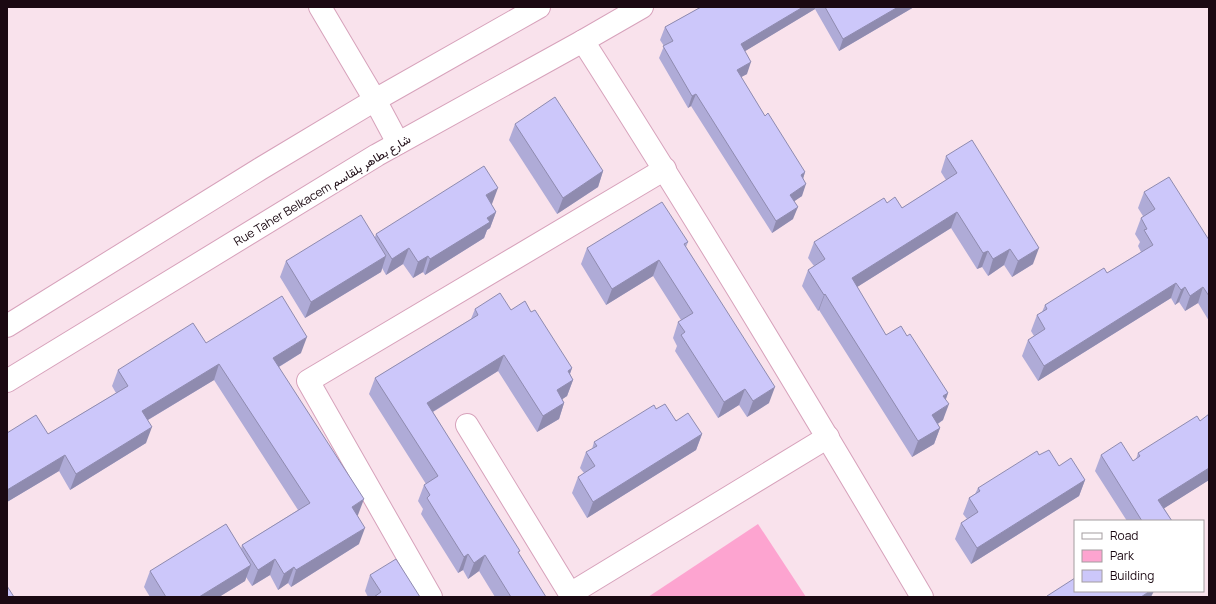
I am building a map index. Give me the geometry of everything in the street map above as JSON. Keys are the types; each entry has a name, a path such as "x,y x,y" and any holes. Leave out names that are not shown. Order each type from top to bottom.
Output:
{"street":[{"path":"320,7 375,100 398,143"},
{"path":"7,326 253,173 375,100 540,7"},
{"name":"Rue Taher Belkacem شارع بطاهر بلقاسم","path":"7,381 377,155 642,7"},
{"path":"583,41 665,169 828,438 922,597"},
{"path":"431,597 308,381 665,169"},
{"path":"467,425 571,596 828,438"}],"green space":[{"path":"758,524 806,597 648,597"}],"building":[{"path":"701,7 803,7 741,44 751,62 737,70 765,116 768,113 805,172 801,175 806,184 790,195 798,207 776,221 696,94 692,96 663,46 673,41 665,27"},
{"path":"825,7 898,7 843,39"},
{"path":"555,97 603,171 563,198 515,124"},
{"path":"972,140 1039,248 1018,261 1010,249 993,259 988,251 983,253 957,212 852,278 886,335 901,326 907,336 910,334 948,393 943,396 949,404 932,415 940,428 918,441 825,294 824,295 808,270 825,259 814,242 884,198 887,203 895,197 902,208 957,173 946,156"},
{"path":"484,166 498,188 486,195 496,212 487,218 490,222 430,259 428,256 418,262 409,248 392,259 376,234"},
{"path":"1169,177 1209,240 1209,296 1203,287 1190,296 1185,287 1181,290 1176,283 1044,366 1028,340 1045,329 1037,315 1047,309 1045,305 1104,268 1107,273 1153,245 1144,230 1147,229 1141,218 1155,209 1144,192"},
{"path":"662,202 688,242 684,244 775,387 753,401 745,389 724,402 681,335 685,332 678,322 693,313 659,260 612,289 587,248"},
{"path":"361,215 386,256 311,302 286,261"},
{"path":"500,293 511,310 525,301 531,312 535,310 572,368 568,371 573,380 557,390 564,403 543,416 504,355 427,403 520,551 518,552 546,597 511,597 485,555 474,563 468,554 464,557 427,498 430,495 424,485 438,476 375,378 478,315 475,309"},
{"path":"282,296 307,337 273,358 364,499 352,507 365,528 296,570 294,567 284,574 275,559 258,570 242,545 310,503 219,364 142,411 152,427 76,474 65,455 7,490 7,433 36,415 48,434 128,386 118,370 193,323 206,343"},
{"path":"665,404 676,421 688,413 702,434 593,502 578,477 595,466 586,452 597,446 594,442 654,405 656,409"},
{"path":"1209,414 1209,468 1158,500 1171,520 1141,520 1101,455 1121,442 1133,461 1140,456 1138,453 1197,416 1200,421"},
{"path":"1049,450 1059,466 1071,458 1085,480 977,548 961,523 978,512 969,498 980,491 978,488 1037,451 1039,455"},
{"path":"226,524 251,565 199,597 166,597 150,571"},
{"path":"396,559 420,597 374,597 381,592 370,575"},
{"path":"1074,579 1074,592 1148,592 1141,597 1047,596"},
{"path":"7,586 14,597 7,597"}]}
